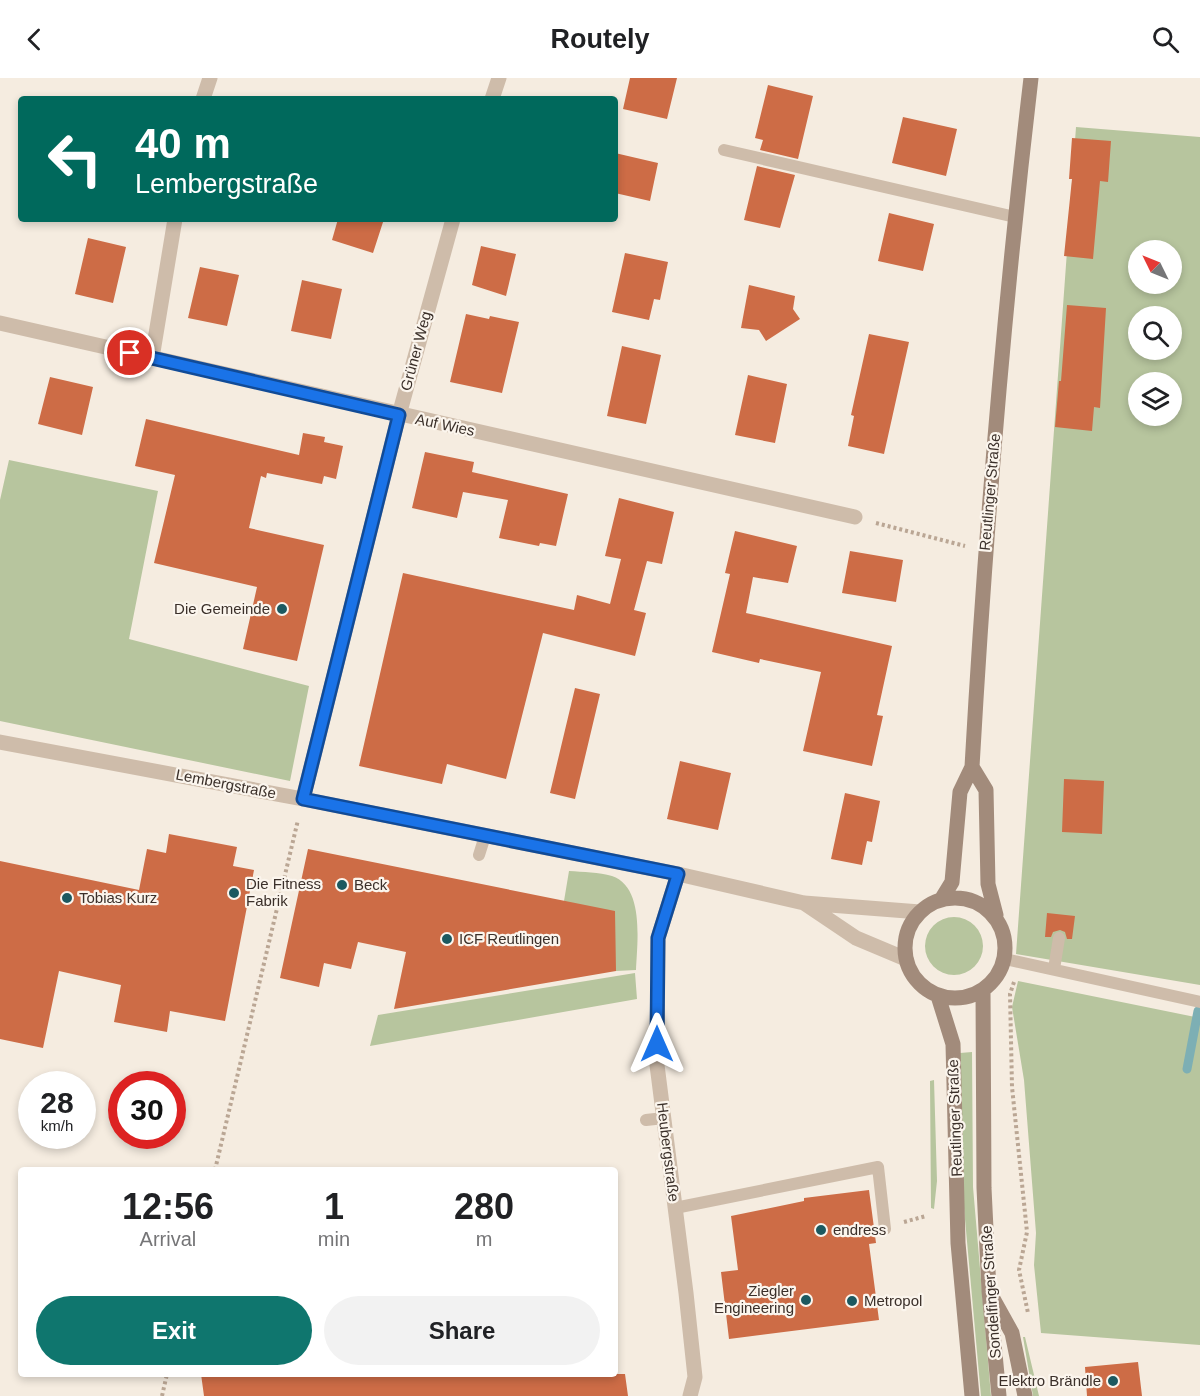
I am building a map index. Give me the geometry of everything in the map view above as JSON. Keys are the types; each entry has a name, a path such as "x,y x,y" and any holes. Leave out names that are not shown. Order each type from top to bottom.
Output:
{"main road":[{"name":"Reutlinger Straße","path":"940,900 952,882 960,792 972,767 985,552 1014,217 1031,78"},
{"path":"972,767 986,790 988,884 997,918 1005,937 1005,959 993,982 983,990 961,998 938,996 920,984 906,959 908,930 920,912 940,900 954,897 977,901 997,918"},
{"name":"Reutlinger Straße","path":"983,990 984,1188"},
{"name":"Reutlinger Straße","path":"938,996 953,1044 958,1243"},
{"name":"Sondelfinger Straße","path":"984,1188 989,1291 999,1396"},
{"name":"Sondelfinger Straße","path":"958,1243 972,1396"},
{"path":"989,1291 1012,1333 1025,1396"}],"street":[{"path":"204,96 210,78"},
{"path":"493,96 499,78"},
{"path":"152,358 175,222"},
{"name":"Grüner Weg","path":"303,799 399,415 452,222"},
{"name":"Auf Wies","path":"0,323 855,517"},
{"name":"Lembergstraße","path":"0,742 303,799 678,874 804,903 920,912"},
{"name":"Heubergstraße","path":"678,874 658,938 657,1065 695,1377 690,1396"},
{"name":"Lembergstraße","path":"804,903 856,938 906,959"}],"lane":[{"path":"724,150 1014,217"},
{"path":"479,855 485,836"},
{"path":"1054,969 1059,938"},
{"path":"1005,959 1200,1002"},
{"path":"646,1120 664,1118"},
{"path":"675,1208 878,1167 885,1229"}],"path":[{"path":"855,517 985,552"},
{"path":"216,1167 303,799"},
{"path":"1021,961 1010,994 1012,1088 1027,1232 1019,1270 1030,1323"},
{"path":"162,1396 166,1377"}],"green space":[{"path":"1076,127 1200,137 1200,985 1016,954"},
{"path":"9,460 158,491 129,639 309,686 290,781 0,721 0,500"},
{"path":"569,871 612,876 623,882 630,892 637,917 636,970 616,971 564,901"},
{"path":"954,917 965,919 978,930 983,946 981,957 970,970 954,975 943,973 930,962 925,946 927,935 938,922"},
{"path":"635,973 637,999 370,1046 378,1015"},
{"path":"1018,981 1200,1018 1200,1345 1041,1333 1034,1265 1036,1233 1024,1080 1012,1007"},
{"path":"972,1052 973,1187 991,1396 981,1396 962,1186 960,1053"},
{"path":"934,1080 937,1181 934,1209 931,1208 930,1081"},
{"path":"1023,1337 1025,1337 1039,1396 1033,1396"}],"building":[{"path":"630,78 677,78 667,119 623,109"},
{"path":"768,85 813,96 798,159 760,150 763,140 755,138"},
{"path":"903,117 957,129 946,176 892,163"},
{"path":"1072,138 1111,141 1108,182 1100,181 1093,259 1064,256 1072,179 1069,179"},
{"path":"618,154 658,163 650,201 618,194"},
{"path":"757,166 795,175 780,228 744,220"},
{"path":"889,213 934,224 923,271 878,261"},
{"path":"337,222 383,222 373,253 332,240"},
{"path":"88,238 126,247 113,303 75,294"},
{"path":"481,246 516,254 506,296 472,285"},
{"path":"625,253 668,262 660,300 654,299 649,320 612,312"},
{"path":"200,267 239,275 227,326 188,318"},
{"path":"302,280 342,289 331,339 291,331"},
{"path":"749,285 795,296 793,309 800,319 766,341 759,330 741,328"},
{"path":"1067,305 1106,308 1100,408 1094,407 1092,431 1055,427"},
{"path":"466,314 519,322 502,393 450,382"},
{"path":"869,334 909,342 884,454 848,446 854,416 851,415"},
{"path":"622,346 661,355 646,424 607,416"},
{"path":"748,375 787,384 775,443 735,435"},
{"path":"50,377 93,387 82,435 38,424"},
{"path":"146,419 299,455 303,433 325,437 324,442 343,446 336,479 324,476 322,484 267,473 266,478 261,476 249,528 324,545 297,661 243,649 257,587 154,563 175,475 135,466"},
{"path":"425,452 474,462 472,472 568,494 556,546 540,543 539,546 499,538 508,500 463,492 457,518 412,508"},
{"path":"619,498 674,512 662,564 647,561 634,610 646,613 635,656 543,633 506,779 447,764 442,784 359,766 403,573 574,610 577,595 610,604 621,559 605,556"},
{"path":"735,531 797,546 788,583 753,577 746,613 892,646 877,715 883,716 872,766 803,751 821,672 760,659 759,663 712,652 730,574 725,573"},
{"path":"850,551 903,560 896,602 842,593"},
{"path":"575,688 600,694 575,799 550,793"},
{"path":"680,761 731,773 718,830 667,819"},
{"path":"1064,779 1104,781 1102,834 1062,832"},
{"path":"845,793 880,801 872,842 867,841 862,865 831,859"},
{"path":"169,834 237,847 233,866 254,870 225,1021 170,1011 167,1032 114,1022 121,985 59,971 43,1048 0,1039 0,861 139,890 147,849 166,853"},
{"path":"308,849 615,911 616,971 394,1009 406,952 358,942 351,969 324,963 319,987 280,978"},
{"path":"1047,913 1075,916 1072,939 1067,939 1065,932 1060,930 1053,932 1051,937 1045,937"},
{"path":"869,1190 876,1243 869,1244 879,1320 729,1339 721,1272 738,1270 731,1216 804,1201 804,1198"},
{"name":"Elektro Brändle","path":"1138,1362 1142,1396 1087,1396 1085,1367"},
{"path":"618,1374 625,1374 628,1396 204,1396 201,1377 618,1377"}],"waterway":[{"path":"1187,1069 1198,1011"}],"place":[{"name":"Die Gemeinde","path":"282,609"},
{"name":"Beck","path":"342,885"},
{"name":"Die Fitness Fabrik","path":"234,893"},
{"name":"Tobias Kurz","path":"67,898"},
{"name":"ICF Reutlingen","path":"447,939"},
{"name":"endress","path":"821,1230"},
{"name":"Ziegler Engineering","path":"806,1300"},
{"name":"Metropol","path":"852,1301"},
{"name":"Elektro Brändle","path":"1113,1381"}],"route":[{"path":"130,353 399,415 303,799 678,874 658,938 657,1044"}]}
